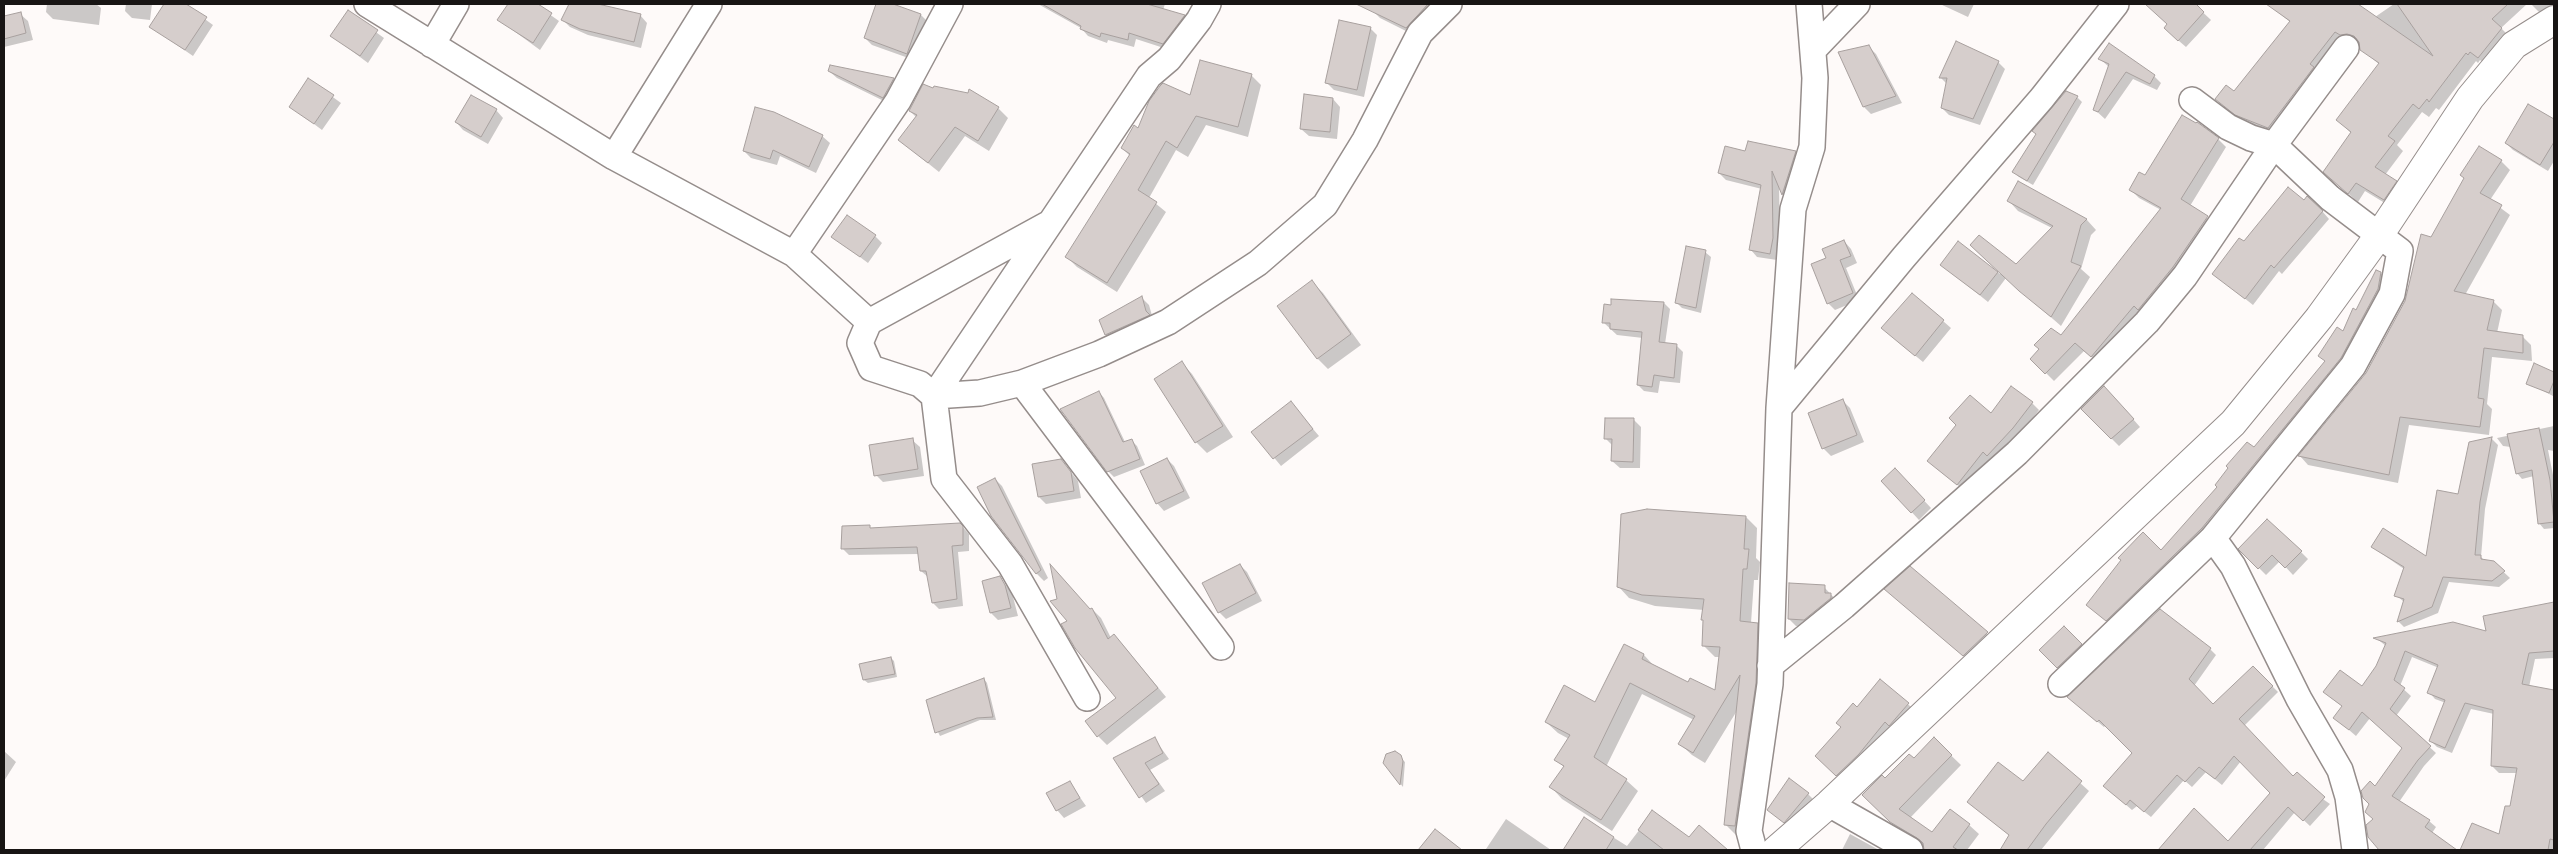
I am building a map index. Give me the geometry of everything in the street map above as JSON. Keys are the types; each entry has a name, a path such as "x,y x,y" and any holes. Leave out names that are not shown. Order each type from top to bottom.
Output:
{"street":[{"path":"367,4 614,157 794,254 869,322"},
{"path":"432,45 456,4"},
{"path":"614,157 709,4"},
{"path":"794,254 898,101 950,4"},
{"path":"1087,698 1010,564 944,479 934,396 1149,76 1169,59 1199,20 1208,4"},
{"path":"1048,224 869,322 860,343 871,368 920,384 934,396 980,393 1022,383 1099,354 1168,322 1258,263 1325,204 1365,140 1420,33 1449,4"},
{"path":"1754,850 1749,831 1770,666 1779,408 1793,209 1812,148 1815,78 1809,4"},
{"path":"1813,50 1857,4"},
{"path":"1779,408 1904,257 2042,98 2116,4"},
{"path":"1776,850 1828,804 2234,423 2319,318 2380,234 2470,98 2514,45 2554,20"},
{"path":"1770,666 1844,606 2011,459 2147,322 2184,276 2274,145 2346,48"},
{"path":"2061,684 2213,538 2353,366 2392,294 2400,251 2330,198 2274,145 2228,127 2192,100"},
{"path":"1022,383 1221,647"},
{"path":"2213,538 2233,566 2299,699 2340,770 2348,797 2355,850"},
{"path":"1828,804 1910,850"}],"building":[{"path":"164,4 186,4 207,17 185,50 149,27"},
{"path":"508,4 538,4 552,13 533,43 497,20"},
{"path":"569,4 598,4 641,14 634,42 580,29 561,20"},
{"path":"876,4 893,4 921,14 907,54 864,38"},
{"path":"1042,4 1147,4 1185,15 1163,44 1129,33 1128,40 1101,33 1100,37 1080,29 1081,26"},
{"path":"1356,4 1428,4 1406,28"},
{"path":"2145,4 2196,4 2204,12 2178,41 2164,28 2167,24"},
{"path":"2266,4 2358,4 2433,56 2397,4 2508,4 2492,19 2502,28 2478,58 2470,52 2468,55 2466,53 2429,102 2427,99 2419,109 2413,104 2388,136 2395,141 2375,167 2397,181 2384,200 2356,183 2348,194 2323,172 2351,132 2336,120 2379,63 2360,50 2359,42 2354,36 2340,35 2335,32 2310,64 2314,67 2268,128 2235,115 2215,99 2226,85 2234,91 2290,21"},
{"path":"348,10 378,30 360,56 330,36"},
{"path":"21,12 26,33 4,39 4,16"},
{"path":"1339,20 1371,27 1357,90 1325,83"},
{"path":"1956,41 1999,61 1973,119 1941,108 1947,78 1939,78"},
{"path":"2109,43 2155,75 2150,84 2126,72 2098,112 2093,110 2109,64 2098,59"},
{"path":"1869,45 1896,96 1863,107 1838,52"},
{"path":"1200,60 1252,74 1238,127 1196,116 1177,148 1166,141 1138,190 1157,202 1107,283 1065,257 1130,154 1121,148 1134,125 1138,128 1149,101 1163,83 1190,95"},
{"path":"830,65 894,78 883,98 828,71"},
{"path":"308,78 334,95 314,124 289,107"},
{"path":"923,84 933,88 934,86 968,93 969,89 999,107 978,141 955,127 928,163 898,140 917,115 909,111"},
{"path":"2066,91 2078,96 2027,181 2012,172 2036,134 2032,131"},
{"path":"1304,94 1333,98 1330,132 1300,129"},
{"path":"471,95 497,109 481,137 455,122"},
{"path":"2528,104 2554,119 2554,142 2540,165 2505,143"},
{"path":"755,107 774,112 823,135 809,167 773,150 770,159 743,151"},
{"path":"2182,115 2197,122 2219,138 2181,199 2208,216 2173,267 2138,310 2134,306 2091,357 2075,343 2045,374 2030,359 2039,349 2034,345 2051,328 2061,335 2161,208 2129,190 2139,172 2145,175"},
{"path":"1748,141 1796,151 1782,195 1772,171 1773,238 1770,254 1749,250 1761,185 1718,173 1725,146 1745,151"},
{"path":"2479,146 2502,160 2480,193 2502,205 2454,291 2494,300 2487,330 2523,335 2523,353 2484,348 2478,398 2484,399 2480,427 2400,417 2389,475 2298,456 2366,373 2405,301 2421,234 2431,237 2464,178 2460,175"},
{"path":"2018,181 2087,219 2081,225 2071,262 2081,266 2051,317 2019,291 1970,245 1979,235 2016,264 2053,226 2007,201"},
{"path":"2288,187 2304,200 2307,196 2323,211 2274,268 2271,265 2245,299 2212,274 2239,238 2244,241"},
{"path":"847,215 876,235 860,257 831,237"},
{"path":"1844,240 1851,256 1840,260 1853,293 1827,304 1811,264 1826,258 1822,249"},
{"path":"1958,241 1998,272 1980,295 1940,265"},
{"path":"1686,246 1706,250 1696,308 1675,303"},
{"path":"2376,270 2381,272 2378,289 2341,358 2202,528 2106,621 2086,605 2121,560 2118,558 2143,532 2161,550 2217,487 2215,485 2228,468 2226,466 2247,442 2254,447 2325,361 2318,356 2337,327 2343,331 2353,308 2356,310"},
{"path":"1312,280 1351,334 1317,359 1277,306"},
{"path":"1912,293 1944,320 1915,356 1881,328"},
{"path":"1142,296 1146,311 1150,315 1105,335 1099,320"},
{"path":"1611,299 1664,302 1659,342 1677,344 1674,378 1654,375 1652,387 1637,385 1642,332 1610,329 1610,323 1602,323 1604,304 1611,305"},
{"path":"1182,361 1223,426 1195,443 1154,379"},
{"path":"2534,363 2554,372 2554,381 2549,393 2526,384"},
{"path":"2011,386 2033,402 2013,428 1987,456 1983,452 1957,485 1927,461 1956,425 1949,418 1970,395 1991,413"},
{"path":"2104,386 2134,419 2111,439 2081,409"},
{"path":"1099,391 1123,442 1132,439 1140,459 1107,472 1060,409"},
{"path":"1843,399 1857,435 1822,449 1808,413"},
{"path":"1291,401 1313,429 1273,459 1251,432"},
{"path":"1605,418 1634,418 1633,462 1611,461 1612,439 1604,439"},
{"path":"2539,428 2550,480 2554,522 2538,524 2532,470 2516,474 2507,434"},
{"path":"2492,437 2480,502 2475,555 2481,555 2481,559 2494,561 2505,571 2492,581 2443,577 2432,607 2397,622 2404,599 2394,596 2404,567 2371,547 2383,528 2426,556 2437,490 2458,494 2469,442"},
{"path":"913,438 918,469 874,476 869,445"},
{"path":"1167,458 1184,491 1156,504 1140,471"},
{"path":"1061,459 1071,472 1074,491 1038,497 1032,464"},
{"path":"1895,468 1925,500 1911,513 1881,481"},
{"path":"995,478 1041,570 1036,574 991,516 977,487"},
{"path":"1647,509 1746,516 1744,549 1749,549 1747,569 1743,569 1740,621 1758,623 1756,683 1735,826 1724,825 1740,675 1693,753 1678,744 1695,716 1630,683 1594,757 1627,779 1601,820 1549,787 1564,766 1554,760 1570,735 1545,722 1564,685 1595,702 1624,644 1644,654 1642,659 1688,682 1690,678 1715,690 1720,647 1702,646 1703,620 1701,620 1704,599 1642,595 1617,587 1621,514"},
{"path":"2267,519 2302,551 2285,568 2272,555 2258,569 2238,549"},
{"path":"960,523 963,526 963,545 952,546 957,599 932,603 926,571 920,571 917,547 841,549 842,526 870,525 870,528"},
{"path":"1050,564 1090,609 1092,608 1108,639 1114,634 1158,688 1097,737 1085,721 1116,698 1075,648 1061,624 1067,621 1050,601 1057,599"},
{"path":"1240,564 1256,593 1218,613 1202,583"},
{"path":"1910,566 1988,632 1963,656 1884,589"},
{"path":"1000,576 1005,585 1011,608 990,613 982,581"},
{"path":"1789,583 1825,585 1825,593 1831,593 1831,598 1804,620 1788,619"},
{"path":"2554,602 2554,651 2529,653 2522,684 2554,690 2554,840 2550,839 2548,850 2460,850 2472,823 2499,834 2505,806 2510,806 2517,768 2491,766 2493,710 2465,703 2445,748 2429,741 2445,700 2427,693 2438,665 2405,651 2394,680 2405,688 2390,709 2431,746 2418,760 2392,796 2430,820 2425,827 2457,850 2379,850 2368,837 2366,825 2373,819 2365,812 2369,804 2363,798 2361,791 2370,781 2375,786 2402,748 2362,712 2349,730 2333,718 2342,706 2323,692 2340,670 2362,686 2376,666 2386,643 2373,638 2453,622 2486,631 2483,616"},
{"path":"2160,609 2211,648 2189,679 2213,704 2253,666 2273,686 2239,719 2293,776 2297,772 2325,797 2303,821 2288,807 2250,850 2158,850 2194,808 2228,841 2270,793 2234,756 2215,779 2199,767 2185,782 2177,775 2144,812 2130,800 2126,805 2103,786 2132,753 2099,720 2097,722 2067,697"},
{"path":"2064,626 2082,644 2057,668 2039,650"},
{"path":"891,657 895,674 863,680 859,664"},
{"path":"984,678 993,717 977,718 935,733 926,700"},
{"path":"1880,679 1909,703 1889,726 1885,722 1859,754 1836,776 1815,756 1841,727 1836,723 1853,703 1857,707"},
{"path":"1155,737 1163,753 1145,763 1159,784 1139,798 1113,758"},
{"path":"1934,737 1952,755 1899,809 1932,832 1950,809 1970,824 1953,847 1958,850 1924,850 1923,843 1890,822 1862,795 1882,775 1885,778 1909,754 1914,758"},
{"path":"1395,751 1401,755 1403,761 1400,785 1383,763 1386,754"},
{"path":"2048,752 2082,781 2027,850 2000,850 2009,835 1967,802 1998,762 2023,781"},
{"path":"1789,778 1809,793 1784,823 1767,810"},
{"path":"1070,781 1080,798 1056,811 1046,793"},
{"path":"1652,810 1689,837 1699,825 1728,850 1664,850 1638,830"},
{"path":"1584,817 1614,837 1606,850 1563,850"},
{"path":"1435,829 1462,850 1418,850"}]}
